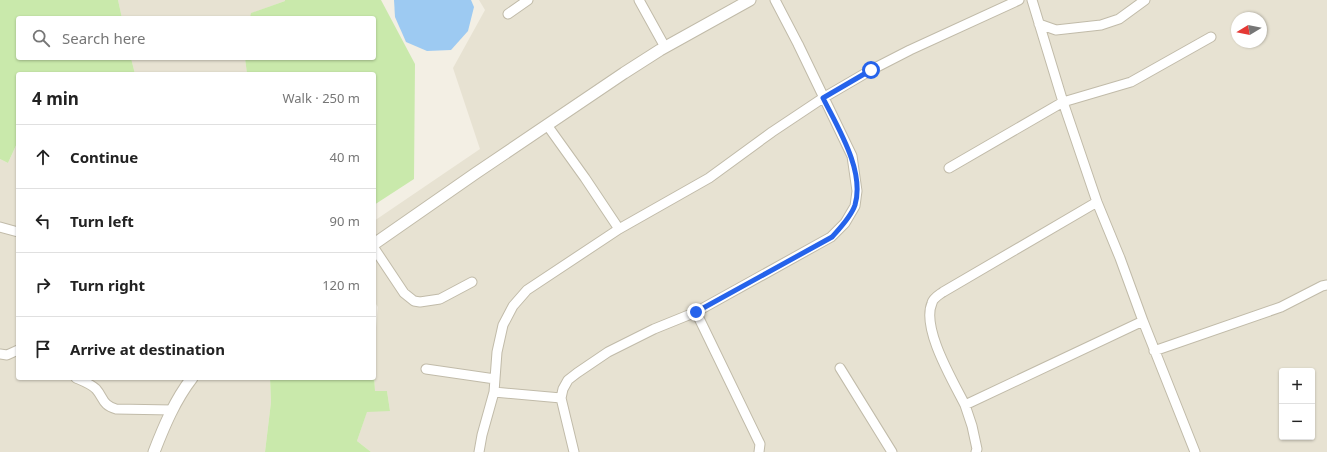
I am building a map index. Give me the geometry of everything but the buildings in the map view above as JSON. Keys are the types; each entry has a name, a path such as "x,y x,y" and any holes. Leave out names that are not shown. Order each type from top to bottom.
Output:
{"street":[{"path":"508,14 528,0"},
{"path":"639,0 665,47"},
{"path":"376,243 624,72 665,47 750,0"},
{"path":"574,452 561,398 563,389 568,380 608,352 654,329 696,312 832,237 845,223 855,206 857,191 852,156 775,0"},
{"path":"479,452 482,435 494,392 497,352 503,325 513,306 527,290 619,229 709,178 772,132 823,98 871,70 910,50 1019,0"},
{"path":"1032,0 1063,102 1097,202 1120,258 1154,351 1195,452"},
{"path":"1039,24 1056,30 1100,25 1119,19 1144,0"},
{"path":"949,168 1063,102 1131,82 1211,37"},
{"path":"547,125 619,229"},
{"path":"977,451 972,426 965,404 938,347 930,322 932,301 943,292 1097,202"},
{"path":"0,227 16,231"},
{"path":"376,251 404,293 414,301 420,302 440,299 472,282"},
{"path":"1154,351 1281,307 1322,286 1327,285"},
{"path":"696,312 760,444 759,452"},
{"path":"965,404 1143,321"},
{"path":"0,354 7,355 16,351"},
{"path":"426,368 495,379"},
{"path":"840,368 892,452"},
{"path":"80,380 93,386 105,404 109,407 116,409 172,410"},
{"path":"154,452 172,410 191,380"},
{"path":"494,392 561,398"}],"shaded area":[{"path":"118,0 285,0 252,13 251,16 122,16"},
{"path":"479,0 1327,0 1327,452 371,452 357,441 367,411 390,411 387,391 375,391 376,328 378,307 376,304 376,220 480,149 453,68 485,10"},
{"path":"132,60 245,60 247,72 134,72"},
{"path":"16,145 16,380 270,380 271,402 265,452 0,452 0,159 8,163"}],"green space":[{"path":"0,0 118,0 122,16 16,16 16,60 132,60 134,72 16,72 16,145 8,163 0,159"},
{"path":"381,0 415,64 414,179 376,204 376,72 247,72 245,60 376,60 376,16 250,16 251,13 285,1"},
{"path":"270,380 374,380 375,391 387,391 390,411 367,412 357,441 371,452 265,452 271,402"}],"water":[{"path":"394,0 471,0 474,7 468,31 451,50 427,51 406,42 395,17"}],"route":[{"path":"696,312 832,237 845,223 855,206 857,191 852,156 823,98 871,70"}]}
